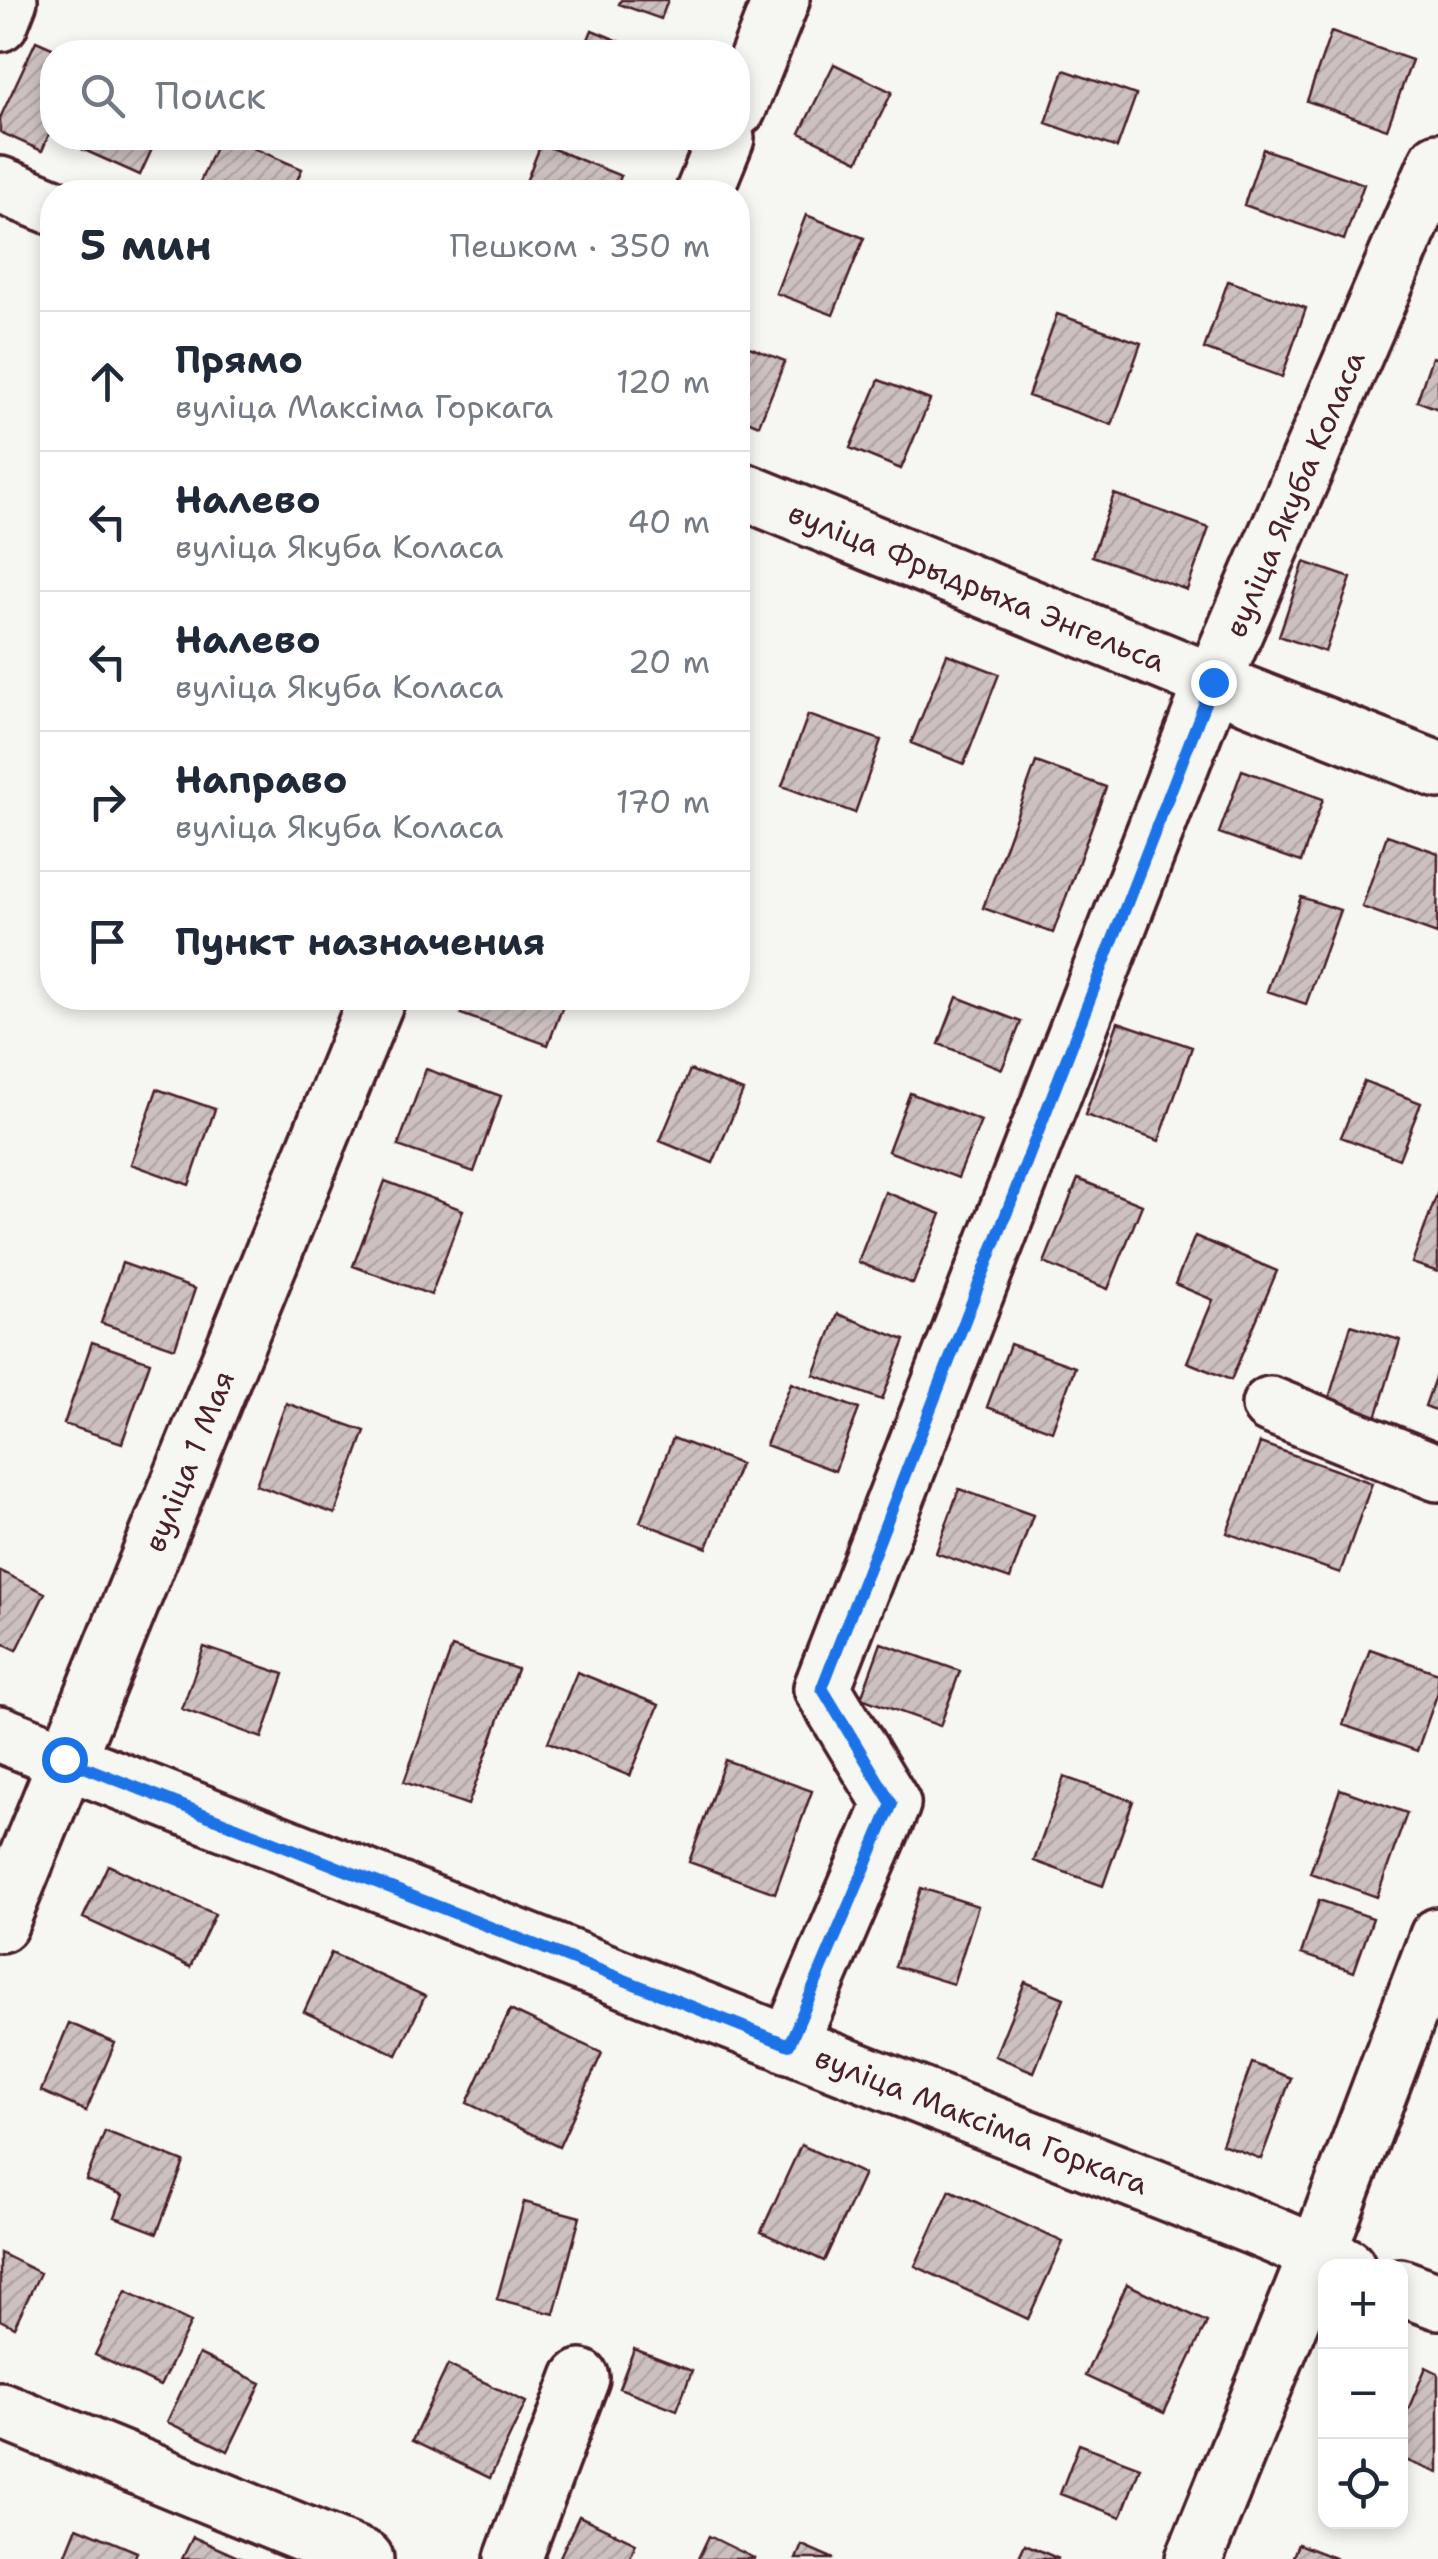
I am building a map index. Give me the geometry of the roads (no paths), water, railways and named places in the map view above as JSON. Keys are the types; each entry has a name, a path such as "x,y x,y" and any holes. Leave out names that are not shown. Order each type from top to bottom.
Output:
{"street":[{"path":"0,23 10,0"},
{"path":"750,77 780,0"},
{"path":"709,180 721,150"},
{"name":"вуліца Якуба Коласа","path":"789,2045 892,1804 822,1688 1213,682 1438,161"},
{"path":"0,185 40,201"},
{"name":"вуліца Фрыдрыха Энгельса","path":"750,494 1438,770"},
{"name":"вуліца 1 Мая","path":"0,1924 372,1010"},
{"path":"1270,1405 1438,1473"},
{"name":"вуліца Максіма Горкага","path":"0,1734 1327,2259"},
{"path":"1333,2259 1438,1936"},
{"path":"1408,2290 1438,2301"},
{"path":"1194,2559 1318,2291"},
{"path":"513,2559 581,2378"},
{"path":"0,2410 365,2559"}]}
